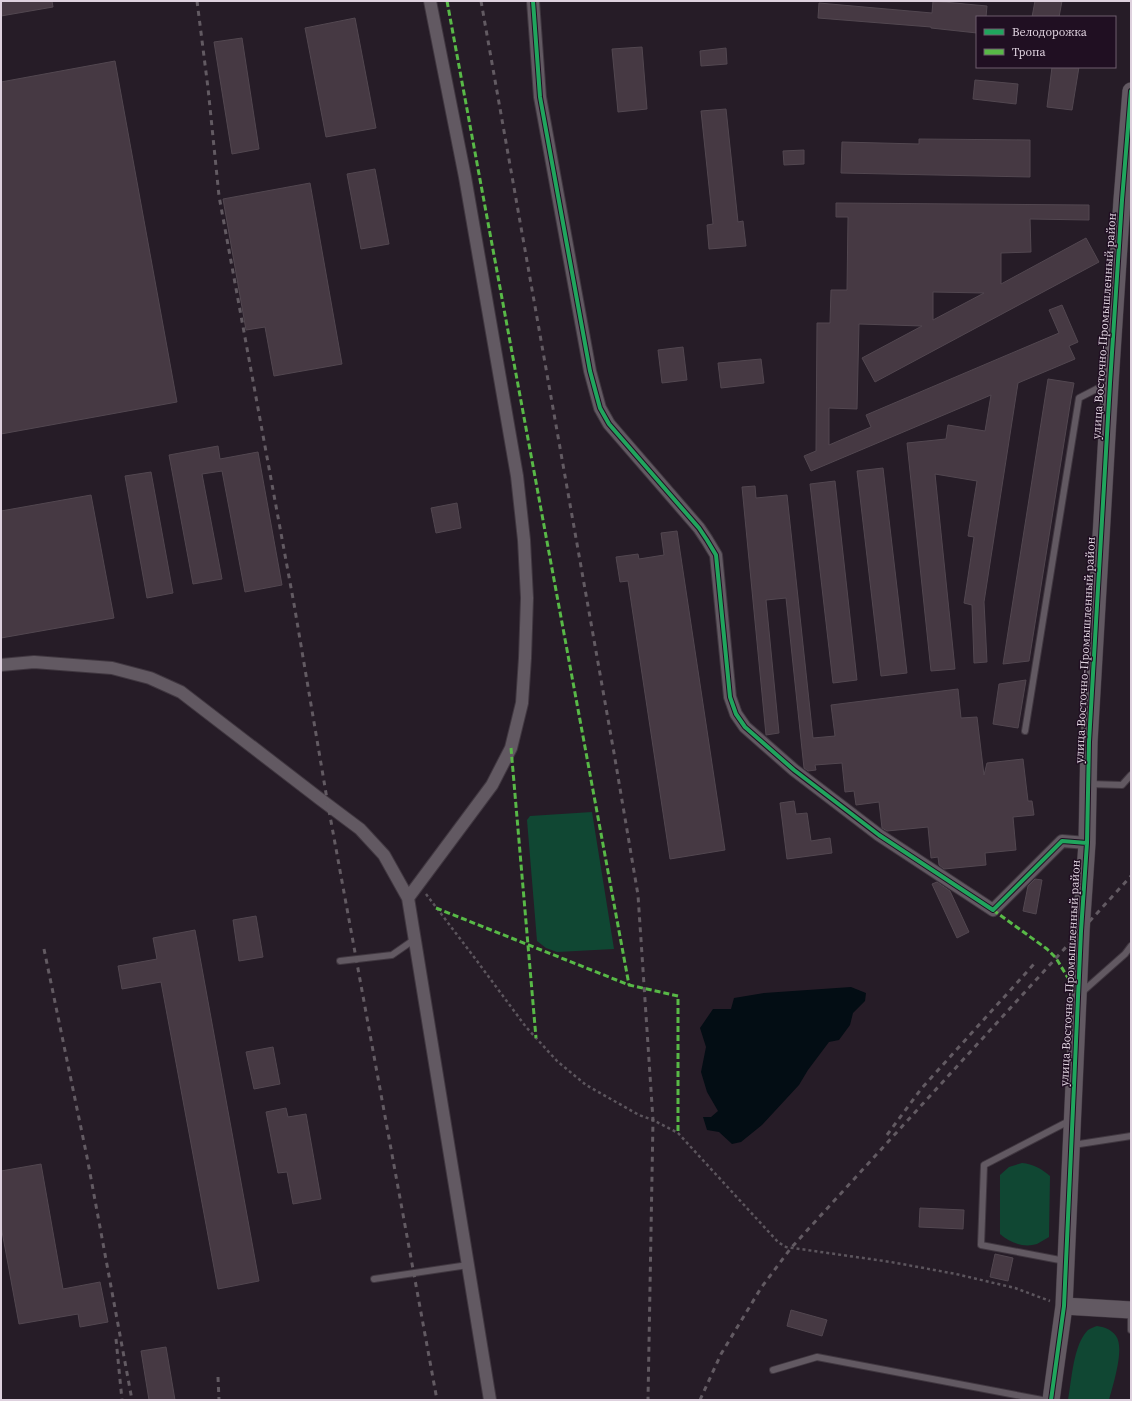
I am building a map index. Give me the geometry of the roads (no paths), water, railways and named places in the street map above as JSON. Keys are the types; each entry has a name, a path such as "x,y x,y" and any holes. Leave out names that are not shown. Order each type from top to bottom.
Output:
{"street":[{"path":"408,898 492,785 512,748 522,703 525,658 526,598 524,540 516,476 465,177 430,1"},
{"path":"533,1 540,97 590,371 600,408 609,424 699,528 716,555 730,696 736,714 745,727 794,770 879,835 993,910 1062,840 1087,843"},
{"name":"улица Восточно-Промышленный район","path":"1051,1400 1064,1306 1081,931 1087,843 1090,734 1110,383 1131,91"},
{"path":"1,665 34,662 112,668 150,678 181,692 360,829 384,855 408,898 490,1400"},
{"path":"1064,1306 1131,1310"}],"lane":[{"path":"1025,731 1078,398 1110,383"},
{"path":"1089,784 1122,785 1131,775"},
{"path":"340,962 392,955 415,939"},
{"path":"1078,995 1125,954 1131,946"},
{"path":"1066,1261 981,1245 984,1165 1072,1120"},
{"path":"1071,1145 1131,1136"},
{"path":"374,1278 468,1265"},
{"path":"1131,1310 1131,1330"},
{"path":"774,1370 817,1357 1042,1400"}],"railway":[{"path":"197,1 219,196 294,604 328,805 437,1400"},
{"path":"481,1 638,895 653,1120 648,1400"},
{"path":"700,1400 721,1354 761,1288 791,1248 1131,876"},
{"path":"44,949 87,1157 132,1400"},
{"path":"887,1135 921,1089 1034,964"},
{"path":"116,1339 122,1400"},
{"path":"218,1377 219,1400"}]}
